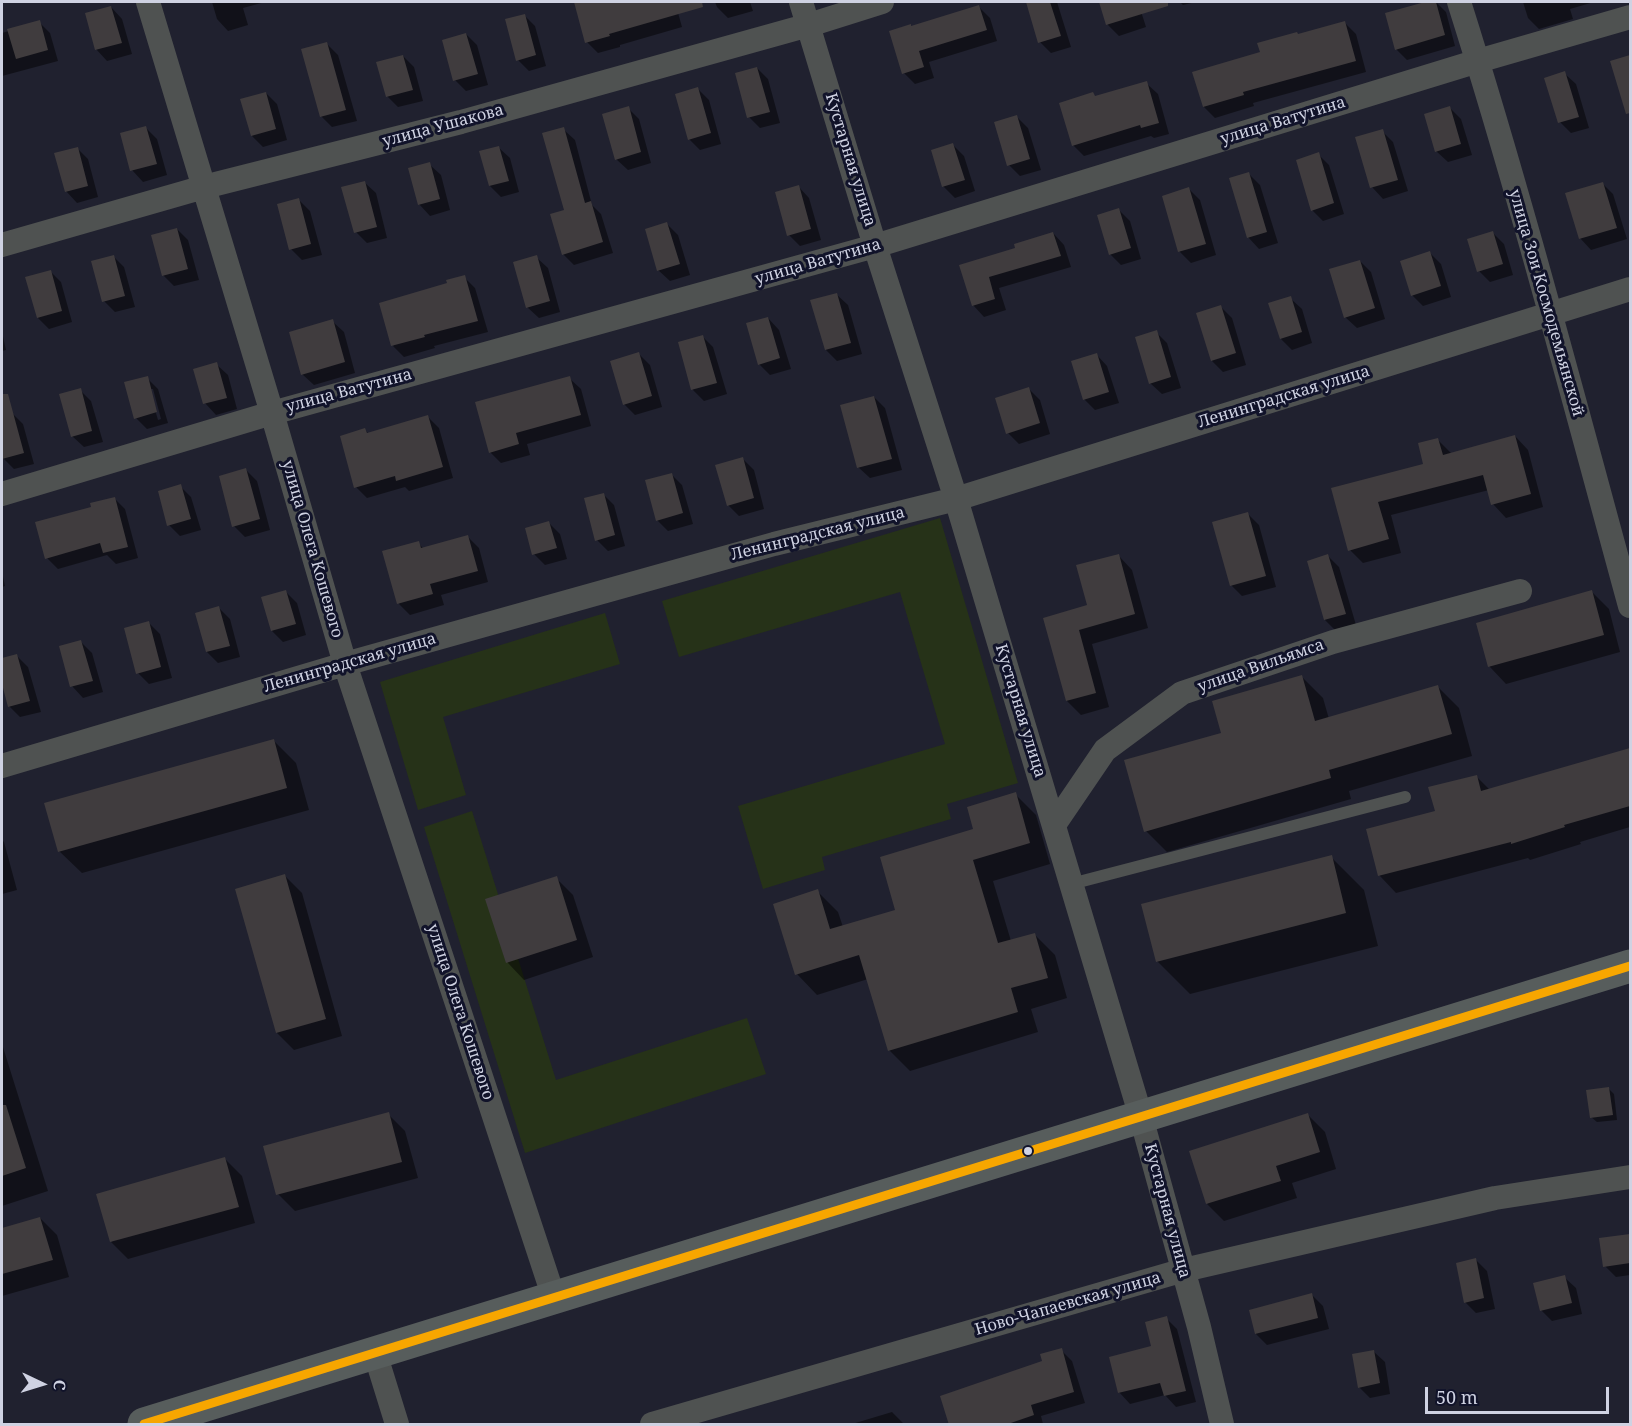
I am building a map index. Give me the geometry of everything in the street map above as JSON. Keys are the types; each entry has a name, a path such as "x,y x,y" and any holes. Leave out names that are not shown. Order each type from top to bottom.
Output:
{"main road":[{"path":"144,1425 1630,966"}],"street":[{"name":"улица Олега Кошевого","path":"148,2 345,664 554,1298"},
{"name":"Кустарная улица","path":"801,2 875,246 956,499 1141,1117 1200,1327 1222,1425"},
{"name":"улица Ушакова","path":"2,245 204,186 460,122 809,25 882,2"},
{"name":"улица Зои Космодемьянской","path":"1459,2 1625,562 1630,606"},
{"name":"улица Ватутина","path":"2,494 272,413 875,246 1478,61 1630,17"},
{"name":"Ленинградская улица","path":"2,766 345,664 774,544 956,499 1630,289"},
{"name":"улица Вильямса","path":"1054,825 1105,750 1182,693 1332,642 1520,591"},
{"name":"Ново-Чапаевская улица","path":"652,1425 1184,1270 1495,1198 1630,1177"},
{"path":"375,1353 397,1425"}],"lane":[{"path":"1071,884 1405,797"}],"green space":[{"path":"940,518 1018,783 947,804 951,819 822,857 825,870 763,889 738,806 945,744 900,592 679,657 662,601"},
{"path":"605,613 620,664 443,717 466,795 418,810 380,682"},
{"path":"472,811 556,1080 747,1018 766,1074 525,1153 424,827"}],"building":[{"path":"574,2 702,2 703,7 585,43"},
{"path":"1026,2 1050,2 1061,36 1038,43"},
{"path":"1099,2 1168,2 1168,6 1106,25"},
{"path":"1425,2 1436,2 1445,35 1395,50 1385,13"},
{"path":"979,5 987,30 919,51 924,67 902,74 889,31"},
{"path":"111,6 122,43 95,50 85,13"},
{"path":"525,14 536,55 516,61 505,19"},
{"path":"40,20 48,50 16,59 7,29"},
{"path":"1345,21 1356,61 1243,92 1244,95 1203,107 1192,72 1260,52 1257,43"},
{"path":"466,33 478,74 453,81 442,40"},
{"path":"327,42 346,110 320,117 301,49"},
{"path":"403,55 413,90 386,97 376,62"},
{"path":"1630,55 1630,113 1626,114 1610,61"},
{"path":"757,67 770,112 747,118 735,73"},
{"path":"1565,71 1579,117 1558,123 1544,78"},
{"path":"1147,81 1159,123 1141,128 1140,125 1072,146 1059,103 1093,92 1095,96"},
{"path":"698,87 711,133 688,140 675,94"},
{"path":"266,92 276,129 251,136 240,99"},
{"path":"629,106 641,152 615,160 602,114"},
{"path":"1450,106 1461,144 1435,152 1424,114"},
{"path":"1017,115 1030,159 1007,166 994,122"},
{"path":"146,126 157,164 130,171 120,133"},
{"path":"564,127 585,203 591,201 603,242 562,255 550,214 564,210 542,133"},
{"path":"1383,129 1398,180 1370,188 1355,137"},
{"path":"953,143 965,180 942,187 931,150"},
{"path":"499,146 509,181 489,186 479,151"},
{"path":"78,147 88,186 65,192 54,153"},
{"path":"1319,152 1334,203 1311,211 1296,160"},
{"path":"430,162 440,199 418,205 408,168"},
{"path":"1249,172 1267,232 1247,238 1229,178"},
{"path":"365,181 377,227 354,233 341,187"},
{"path":"1603,182 1617,228 1579,239 1565,193"},
{"path":"799,185 811,229 787,236 775,192"},
{"path":"1189,187 1206,244 1178,252 1162,196"},
{"path":"299,198 311,244 289,250 277,204"},
{"path":"1119,208 1131,248 1109,255 1097,215"},
{"path":"667,222 680,264 657,271 645,229"},
{"path":"177,228 188,269 162,276 151,235"},
{"path":"1493,231 1503,264 1477,272 1467,239"},
{"path":"1053,232 1061,256 989,277 995,299 972,306 959,265 1015,248 1014,244"},
{"path":"1430,251 1441,286 1411,296 1400,261"},
{"path":"114,255 125,296 102,302 91,261"},
{"path":"537,255 550,301 526,308 513,262"},
{"path":"1360,260 1375,308 1344,318 1329,269"},
{"path":"51,270 62,311 37,318 25,277"},
{"path":"465,275 478,321 391,346 379,303 447,283 446,280"},
{"path":"837,293 851,343 825,350 810,300"},
{"path":"1291,296 1302,332 1280,339 1268,303"},
{"path":"1221,305 1236,353 1211,361 1196,313"},
{"path":"768,317 780,358 758,365 746,323"},
{"path":"333,319 345,362 301,375 289,332"},
{"path":"1157,330 1171,377 1149,384 1135,337"},
{"path":"703,335 717,383 691,390 678,342"},
{"path":"639,352 652,396 623,405 610,361"},
{"path":"1097,353 1109,392 1083,400 1071,361"},
{"path":"217,362 227,398 203,404 193,369"},
{"path":"148,376 157,412 134,419 124,382"},
{"path":"570,376 581,415 516,433 519,444 489,453 475,402"},
{"path":"1029,387 1040,423 1006,434 995,398"},
{"path":"81,388 92,431 71,437 59,394"},
{"path":"2,394 8,394 24,453 2,459"},
{"path":"874,396 892,459 857,468 840,405"},
{"path":"428,415 443,467 396,481 395,476 354,488 340,436 365,428 367,433"},
{"path":"1515,435 1531,494 1491,505 1483,475 1378,502 1389,539 1348,551 1331,488 1423,464 1418,443 1438,438 1443,455"},
{"path":"743,457 754,498 727,506 715,465"},
{"path":"246,468 260,519 232,527 219,476"},
{"path":"672,473 683,513 656,521 645,480"},
{"path":"181,484 191,519 167,526 158,491"},
{"path":"604,493 615,535 595,541 584,498"},
{"path":"115,497 128,547 103,553 100,543 45,559 35,522 91,507 90,503"},
{"path":"1248,512 1266,576 1230,586 1212,522"},
{"path":"549,521 557,548 532,555 525,528"},
{"path":"468,535 478,571 430,584 433,594 397,604 382,551 419,541 421,548"},
{"path":"1119,554 1135,614 1079,630 1096,693 1066,701 1043,618 1087,605 1076,565"},
{"path":"1328,554 1346,614 1324,620 1307,561"},
{"path":"286,590 296,624 271,631 261,597"},
{"path":"1592,590 1604,635 1488,667 1476,623"},
{"path":"219,606 230,646 206,652 195,613"},
{"path":"149,621 161,667 136,674 124,628"},
{"path":"81,640 93,681 70,687 59,646"},
{"path":"17,654 30,701 8,707 2,684 2,658"},
{"path":"1302,675 1315,721 1438,685 1452,734 1329,770 1331,778 1144,832 1124,760 1221,733 1212,701"},
{"path":"274,739 287,788 58,852 44,803"},
{"path":"1630,748 1630,806 1564,825 1565,827 1511,844 1511,842 1378,876 1366,829 1435,811 1428,787 1477,775 1481,791"},
{"path":"1016,792 1030,843 973,860 998,943 1035,933 1048,978 1011,988 1018,1012 888,1051 859,955 795,975 773,904 818,889 830,929 895,910 880,857 973,829 967,807"},
{"path":"1332,855 1346,913 1156,962 1141,904"},
{"path":"285,874 326,1019 276,1033 235,889"},
{"path":"557,876 577,940 506,963 485,899"},
{"path":"1609,1087 1613,1115 1590,1118 1586,1090"},
{"path":"2,1105 6,1105 26,1168 2,1176"},
{"path":"389,1112 402,1162 276,1195 263,1146"},
{"path":"1308,1113 1320,1152 1276,1166 1281,1181 1206,1204 1189,1151"},
{"path":"225,1157 239,1207 110,1242 96,1194"},
{"path":"40,1217 53,1260 2,1274 2,1228"},
{"path":"1630,1234 1630,1263 1603,1267 1599,1238"},
{"path":"1476,1258 1484,1298 1464,1303 1456,1263"},
{"path":"1565,1275 1572,1303 1540,1311 1533,1283"},
{"path":"1312,1293 1318,1318 1255,1334 1249,1310"},
{"path":"1167,1316 1186,1391 1164,1396 1160,1383 1118,1393 1109,1357 1151,1346 1145,1322"},
{"path":"1062,1348 1074,1392 1031,1405 1034,1415 1005,1425 949,1425 940,1396 1042,1361 1040,1354"},
{"path":"1374,1350 1380,1383 1358,1388 1352,1354"}],"transit line":[{"path":"144,1424 1630,966"}]}
